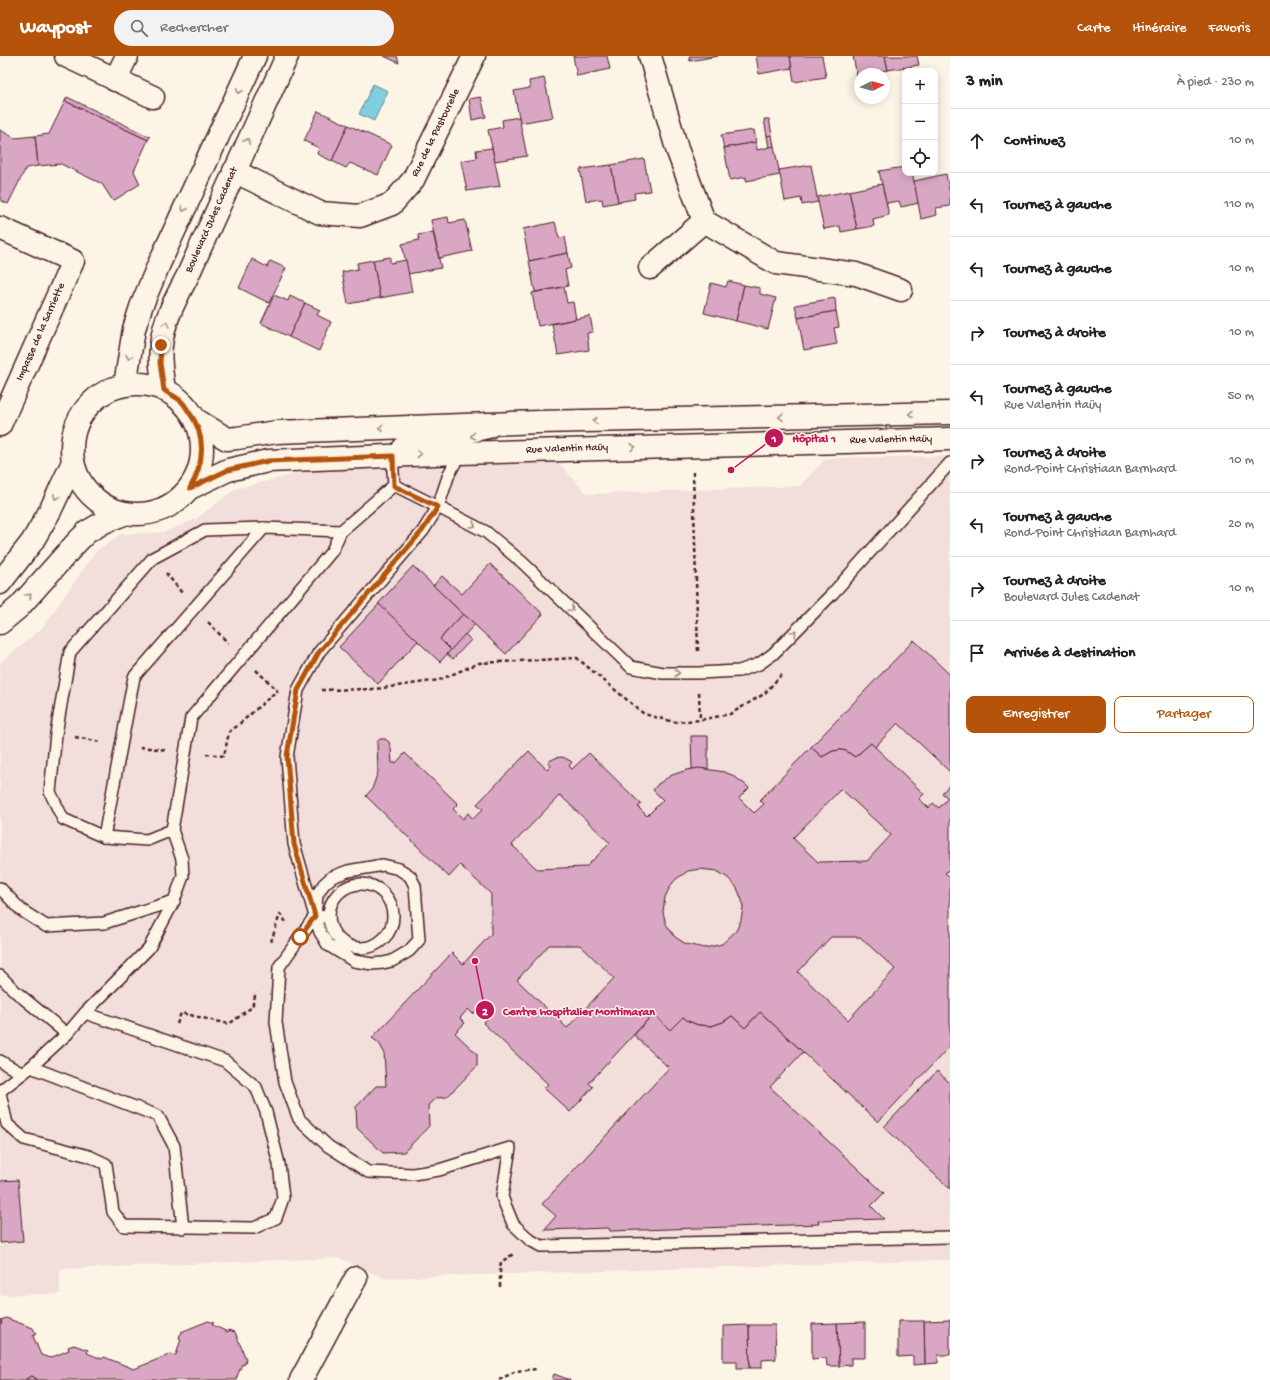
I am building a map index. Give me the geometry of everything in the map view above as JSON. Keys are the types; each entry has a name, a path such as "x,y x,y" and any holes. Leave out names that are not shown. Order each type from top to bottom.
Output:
{"street":[{"path":"66,56 154,97"},
{"path":"115,80 127,56"},
{"path":"125,385 134,329 141,307 159,264 255,56"},
{"name":"Boulevard Jules Cadenat","path":"164,390 160,363 161,345 172,306 287,56"},
{"name":"Rue de la Pastourelle","path":"234,171 320,213 360,216 392,204 413,180 474,56"},
{"path":"650,56 677,149 704,221 776,263 856,274 900,290"},
{"path":"650,268 704,221"},
{"name":"Impasse de la Sarriette","path":"0,228 73,261 0,425"},
{"path":"196,420 201,439 201,463 190,488 174,504 162,510 150,514 137,515 124,514 113,510 102,505 87,492 78,477 73,462 73,439 78,422 88,406 103,393 114,388 137,384 164,390 182,402 196,420 227,439 277,432 539,422 950,413"},
{"name":"Rue Valentin Haüy","path":"190,488 228,470 268,461 459,453 950,439"},
{"path":"0,584 32,542 50,511 73,462"},
{"path":"0,623 19,607 76,542 87,532 104,522 124,514"},
{"path":"301,1380 356,1278"}],"lane":[{"path":"394,486 393,456 397,447 403,440 470,437 539,422"},
{"path":"459,453 449,474 438,507 418,536 319,652 298,690 287,756 294,844 315,916 320,932 328,945 354,961 372,964 392,961 409,951 419,940 416,886 410,876 399,869 383,865 348,871 332,878 324,884 317,895 315,916 279,967 276,1022 285,1082 299,1119 328,1146 368,1172 413,1174 439,1170 510,1148 502,1197 513,1224 530,1240 541,1246 950,1237"},
{"path":"394,486 486,532 523,563 631,667 663,673 698,673 739,671 759,664 773,654 834,593 950,463"},
{"path":"85,1013 224,1061 256,1087 266,1112 279,1164 283,1198 276,1218 254,1228 124,1226 114,1212 106,1164 89,1156 24,1139 7,1124 0,1092 21,1073 31,1067 67,1034 85,1013 149,948 174,901 183,876 182,858 172,830 191,718 332,551 341,531 394,486"},
{"path":"172,830 147,840 104,837 63,819 50,792 56,734 70,652 153,558 205,530 264,528 341,531"},
{"path":"104,837 134,677 264,528"},
{"path":"356,884 365,884 374,887 385,896 391,908 392,917 386,935 370,946 360,947 351,946 342,942 335,935 331,927 329,917 330,908 339,892 356,884"},
{"path":"0,888 21,910 46,926 104,923 174,901"},
{"path":"315,916 329,917"},
{"path":"0,976 16,992 67,1034"},
{"path":"0,1061 21,1073"},
{"path":"31,1067 158,1116 174,1146 182,1228"}],"path":[{"path":"692,446 700,720"},
{"path":"153,558 194,608 277,690"},
{"path":"56,734 121,746 224,756 229,732 277,690 376,689 439,680 479,663 577,658 644,714 674,722 700,720 730,714 764,694 784,672"},
{"path":"271,943 280,914 300,937"},
{"path":"171,1043 181,1013 229,1024 252,1007 258,986"},
{"path":"500,1287 501,1262 530,1240"},
{"path":"499,1380 516,1371 537,1369"}],"shaded area":[{"path":"950,456 950,1260 384,1278 339,1258 60,1269 60,1294 0,1295 0,663 42,628 96,551 121,534 164,532 196,519 235,489 313,470 559,463 587,494 800,486 826,458"}],"water":[{"path":"373,84 388,91 374,121 359,114"}],"building":[{"path":"384,56 397,56 399,63"},
{"path":"573,56 607,56 610,69 577,76"},
{"path":"689,56 718,56 690,61"},
{"path":"756,56 790,56 792,68 759,74"},
{"path":"790,56 822,56 826,77 794,82"},
{"path":"853,56 885,56 888,68 855,68"},
{"path":"885,56 917,56 919,65 890,70 890,68 888,68"},
{"path":"544,78 553,117 520,123 514,91 530,88 529,81"},
{"path":"67,97 150,137 148,140 65,101"},
{"path":"481,97 486,117 472,120 469,99"},
{"path":"65,101 148,140 134,171 140,184 113,201 102,184 61,164 38,166 35,136 49,134"},
{"path":"318,111 348,125 332,161 317,154 319,148 304,141"},
{"path":"519,117 527,156 495,161 488,130 503,127 502,120"},
{"path":"764,119 769,119 772,135 767,136"},
{"path":"348,125 392,145 378,175 350,163 346,168 332,161"},
{"path":"0,130 15,138 35,136 38,166 26,168 8,204 0,200"},
{"path":"754,130 756,142 724,148 721,135"},
{"path":"772,135 774,146 769,148 767,136"},
{"path":"756,142 757,150 774,146 780,175 746,181 746,177 730,180 724,148"},
{"path":"492,148 500,186 467,191 461,161 477,158 476,150"},
{"path":"644,159 650,191 634,193 635,199 618,202 611,165"},
{"path":"611,165 618,202 603,205 602,199 586,201 580,169"},
{"path":"811,165 818,202 802,205 801,198 785,201 779,170"},
{"path":"902,167 902,176 913,176 919,203 901,207 899,201 886,203 879,171"},
{"path":"946,174 950,194 950,206 936,208 937,215 921,219 914,181"},
{"path":"882,184 889,215 873,219 874,226 857,229 849,191"},
{"path":"849,191 857,229 841,232 840,226 824,229 817,197"},
{"path":"448,217 449,223 465,220 472,251 439,258 431,220"},
{"path":"555,222 559,238 565,237 568,253 529,261 523,229"},
{"path":"433,232 441,268 408,274 402,244 419,240 418,235"},
{"path":"568,253 571,268 565,270 568,286 535,292 529,261"},
{"path":"390,257 390,263 406,260 412,292 380,298 373,260"},
{"path":"252,259 267,267 270,261 286,268 269,303 239,288"},
{"path":"373,260 380,298 348,304 342,272 358,269 357,263"},
{"path":"728,281 744,285 736,321 704,313 711,283 726,287"},
{"path":"744,285 760,288 760,294 776,298 768,329 736,321"},
{"path":"564,287 567,303 573,302 576,319 538,326 532,293"},
{"path":"274,295 288,301 290,296 305,303 289,337 261,323"},
{"path":"835,298 836,311 798,318 795,305"},
{"path":"305,303 320,310 317,315 331,322 319,351 289,337"},
{"path":"836,311 839,327 834,328 837,344 804,350 798,318"},
{"path":"590,316 593,332 587,333 589,350 558,355 552,324"},
{"path":"490,564 543,614 506,654 433,586 442,576 462,594"},
{"path":"413,566 463,614 440,639 451,650 440,662 378,604"},
{"path":"379,604 418,641 378,684 339,647"},
{"path":"463,614 475,624 451,650 440,639"},
{"path":"465,634 471,640 453,659 447,654"},
{"path":"914,640 950,675 950,772 898,723 875,747 871,743 855,757 846,751 841,750 833,751 822,757 811,747"},
{"path":"691,736 708,736 708,769 692,769"},
{"path":"380,739 385,739 389,742 392,763 396,763 405,753 458,804 453,809 463,819 468,813 473,819 483,809 477,804 529,751 547,770 551,766 548,762 555,758 561,757 572,762 569,766 572,769 589,753 641,804 638,807 647,816 663,800 653,790 658,784 672,775 699,768 724,772 732,775 746,785 749,788 739,798 754,813 764,804 760,800 811,747 822,757 833,751 841,750 846,751 855,757 871,743 924,794 919,799 929,808 933,803 939,808 948,798 942,793 950,784 950,868 945,873 950,877 950,1046 878,1122 760,1012 745,1028 732,1016 723,1022 712,1026 698,1025 683,1017 670,1030 653,1014 589,1083 593,1087 570,1112 544,1088 548,1084 483,1023 488,1018 478,1009 473,1014 468,1009 460,1018 465,1023 455,1033 477,1054 477,1066 447,1097 436,1098 428,1105 429,1126 404,1152 383,1153 357,1128 356,1107 376,1086 386,1086 384,1052 379,1043 372,1038 452,953 463,964 491,934 491,894 460,865 449,877 366,796 372,789 378,772 377,742","holes":["841,789 891,835 867,861 818,862 793,838","560,795 610,843 586,867 537,869 512,845","700,869 717,871 728,878 737,888 742,900 743,908 741,920 736,931 722,944 705,948 686,944 675,937 666,924 663,912 665,897 676,879 688,871","831,937 860,937 895,969 848,1020 798,972","549,945 580,945 614,978 567,1028 517,980"]},
{"path":"760,1012 803,1052 770,1087 884,1193 871,1206 884,1219 818,1221 819,1224 610,1231 609,1228 544,1230 556,1216 542,1204 669,1068 634,1035 653,1014 670,1030 683,1017 698,1025 712,1026 723,1022 732,1016 745,1028"},
{"path":"937,1071 950,1083 950,1189 884,1127"},
{"path":"18,1180 23,1241 0,1243 0,1181"},
{"path":"6,1318 33,1328 36,1334 33,1336 41,1355 50,1358 69,1350 68,1347 74,1345 88,1350 87,1353 102,1359 104,1357 134,1369 171,1354 176,1355 181,1339 179,1338 181,1332 208,1321 214,1323 212,1325 228,1332 229,1330 235,1332 246,1359 244,1365 242,1364 236,1379 237,1380 38,1380 32,1376 26,1380 0,1380 0,1324 2,1323 1,1320"},
{"path":"950,1320 950,1355 938,1355 938,1363 925,1364 924,1321"},
{"path":"898,1321 924,1321 925,1364 913,1365 913,1356 898,1357"},
{"path":"865,1322 865,1358 851,1358 851,1365 839,1366 837,1323"},
{"path":"837,1323 839,1366 827,1366 826,1358 812,1359 812,1324"},
{"path":"749,1325 750,1368 737,1368 737,1361 723,1361 723,1326"},
{"path":"749,1325 775,1325 776,1359 762,1360 762,1368 750,1368"},
{"path":"554,1374 570,1380 552,1380"},
{"path":"32,1376 38,1380 26,1380 26,1379"}],"place":[{"name":"Hôpital 1","path":"731,470"},
{"name":"Centre hospitalier Montimaran","path":"475,961"}],"route":[{"path":"161,345 160,363 164,390 182,402 196,420 201,439 201,463 190,488 228,470 268,461 393,456 394,486 438,507 422,531 404,553 319,652 298,690 287,756 294,844 315,916 300,937"}]}
